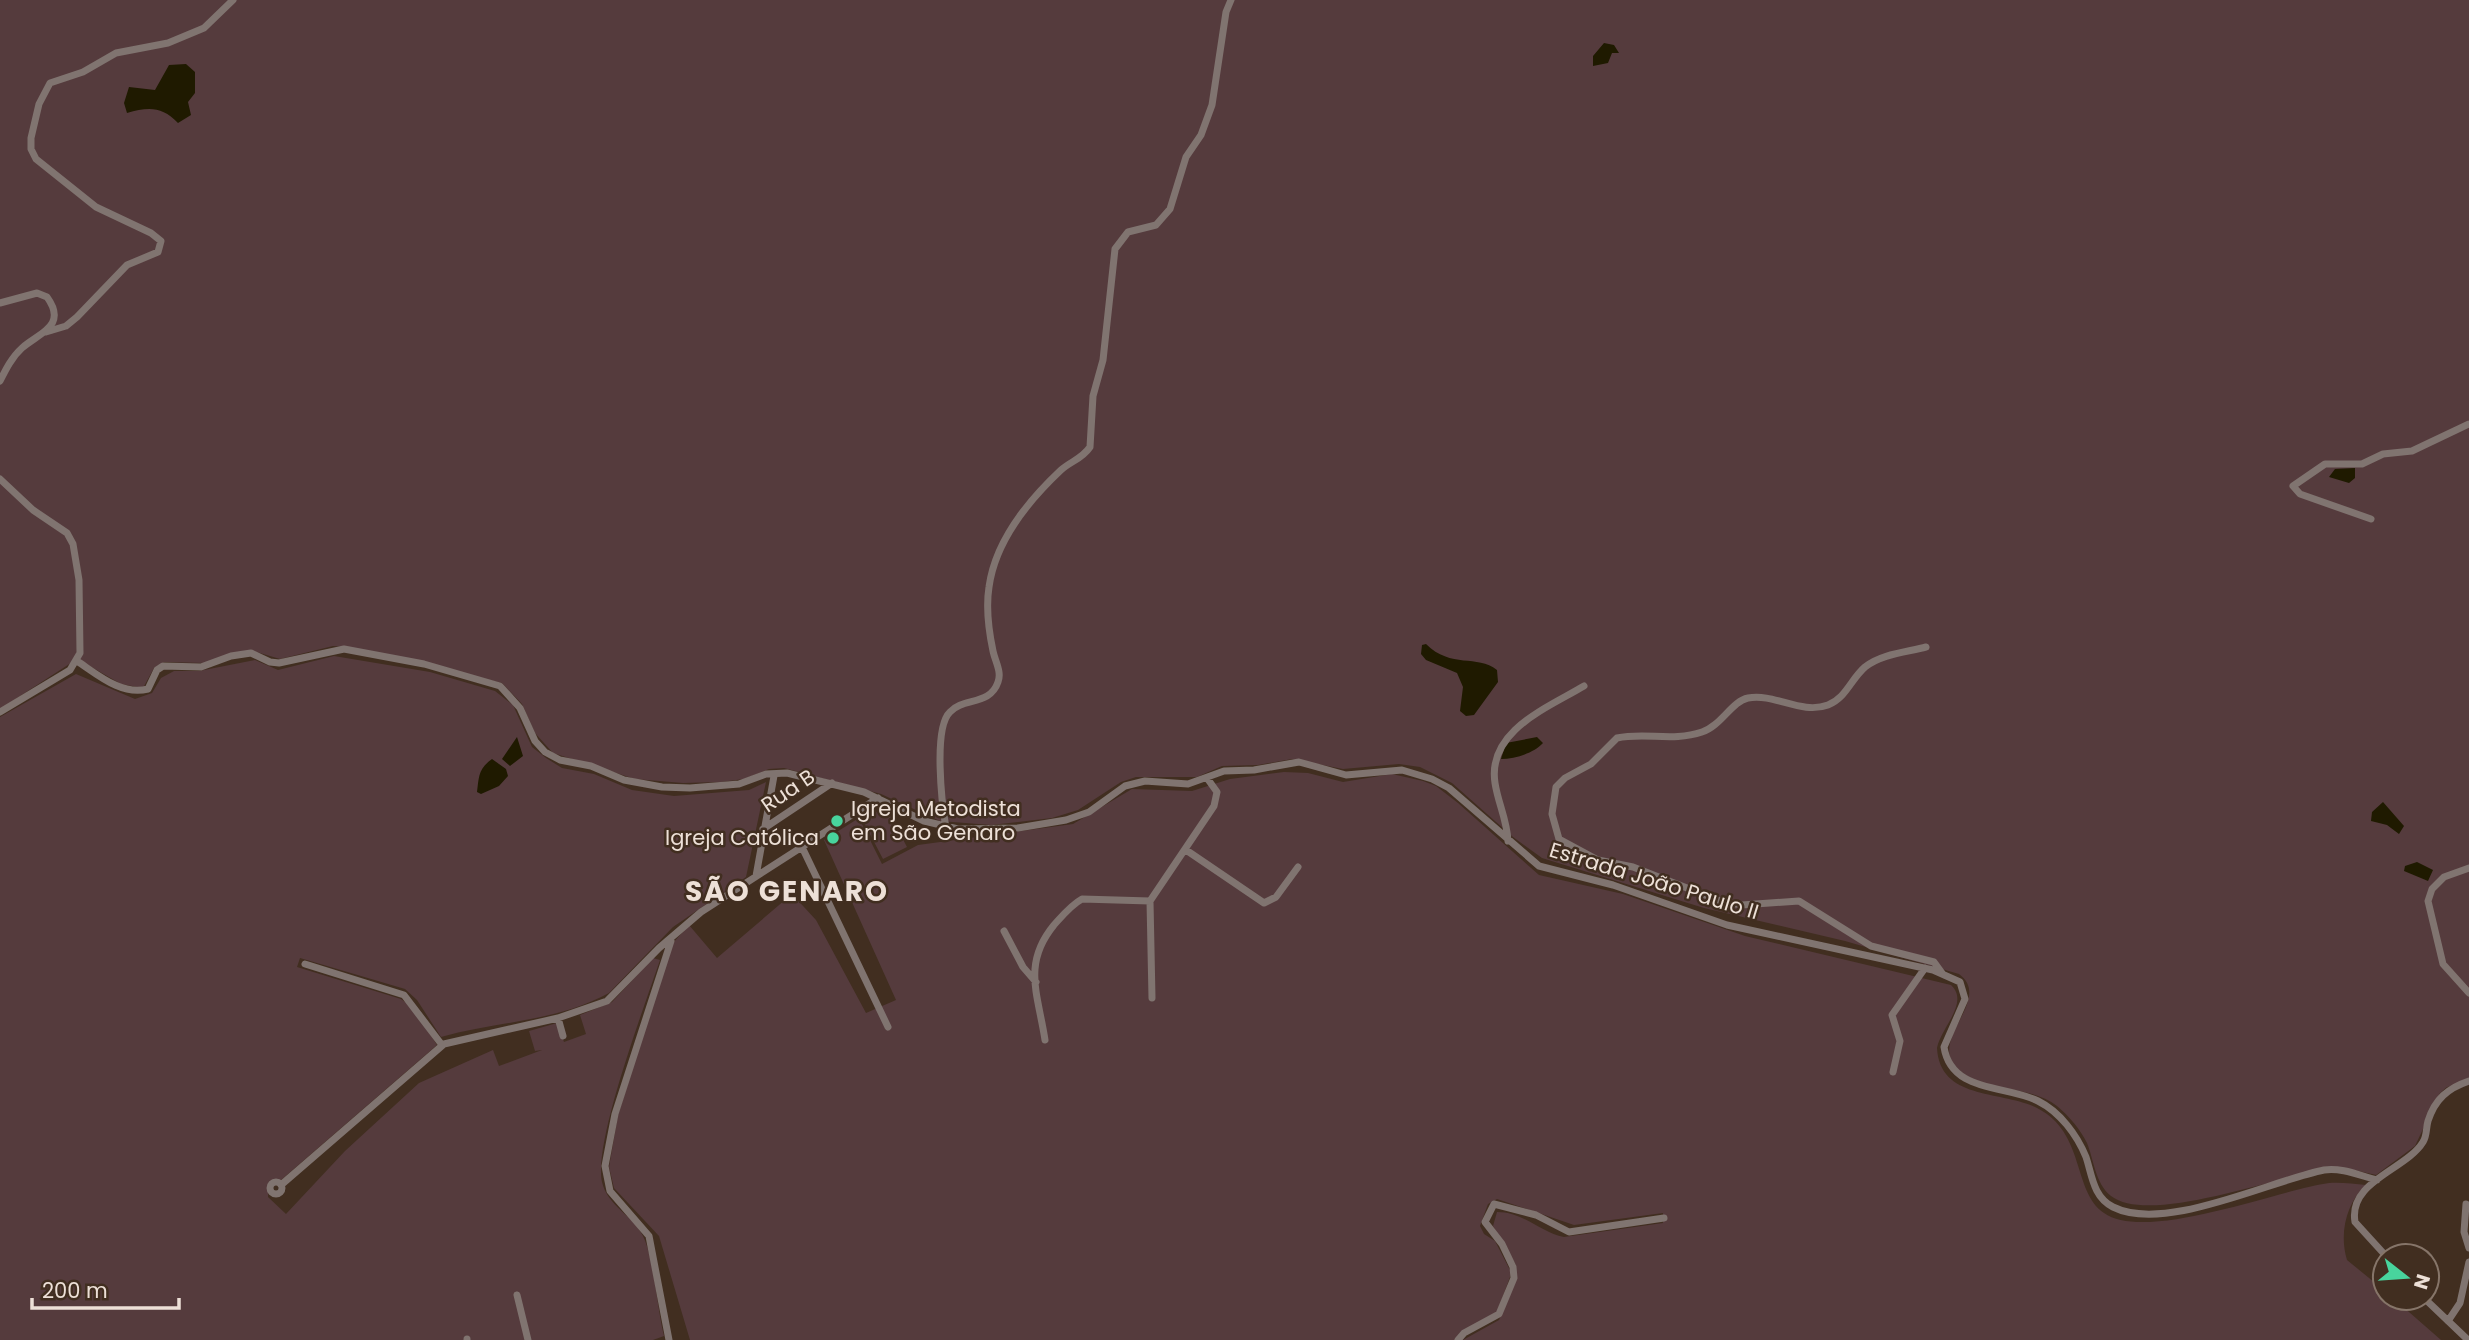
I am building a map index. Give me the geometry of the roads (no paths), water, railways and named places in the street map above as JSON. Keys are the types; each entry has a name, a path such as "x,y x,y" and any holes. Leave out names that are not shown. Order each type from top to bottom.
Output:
{"street":[{"path":"0,381 21,349 46,332 58,330 77,317 127,265 158,252 161,241 151,233 96,207 36,159 31,149 32,138 45,90 50,83 83,72 116,53 168,43 204,28 233,0"},
{"path":"946,828 941,753 946,718 954,709 987,696 995,689 999,677 992,649 988,600 998,554 1010,531 1047,485 1090,447 1093,396 1103,360 1115,249 1128,232 1156,225 1170,209 1186,158 1200,135 1212,105 1226,12 1231,0"},
{"path":"0,303 37,293 47,297 53,318 46,332"},
{"path":"2371,519 2300,494 2294,489 2295,482 2325,464 2362,464 2383,454 2412,451 2469,424"},
{"path":"0,479 71,540 79,580 80,653 77,661 54,681 0,712"},
{"path":"1926,647 1870,663 1840,698 1823,706 1802,707 1748,698 1738,703 1716,726 1698,734 1671,738 1616,738 1591,764 1560,782 1553,794 1551,808 1559,839 1598,860 1633,867 1729,904 1799,901 1871,946 1934,962 1942,973"},
{"name":"Estrada João Paulo II","path":"77,661 117,686 134,691 148,689 157,670 163,666 201,667 251,653 279,663 344,649 424,664 500,686 520,708 535,741 545,752 560,760 591,766 624,780 662,787 739,785 766,774 774,776 787,773 832,783 878,798 924,821 946,828 1018,828 1066,820 1089,812 1114,792 1136,782 1188,784 1224,771 1299,762 1346,775 1402,770 1432,779 1449,788 1539,866 1614,885 1727,925 1925,968 1960,982 1966,992 1962,1009 1945,1040 1945,1055 1951,1068 1974,1083 2030,1097 2052,1110 2081,1145 2092,1182 2111,1206 2144,1213 2190,1209 2325,1170 2376,1180"},
{"path":"1508,841 1505,813 1495,780 1499,748 1528,720 1584,687"},
{"path":"756,876 774,776"},
{"path":"1152,998 1150,901 1217,801 1217,792 1207,778"},
{"name":"Rua B","path":"763,829 832,783"},
{"path":"281,1185 442,1045 458,1039 558,1018 612,998 677,931 756,876 878,798"},
{"path":"802,847 888,1027"},
{"path":"1186,849 1264,903 1276,897 1298,867"},
{"path":"2469,868 2444,877 2432,889 2428,901 2443,964 2469,993"},
{"path":"1045,1040 1034,962 1038,947 1074,903 1091,897 1150,901"},
{"path":"669,1340 649,1236 610,1191 604,1167 607,1143 630,1065 667,948 677,931"},
{"path":"1004,931 1023,967 1036,982"},
{"path":"305,964 404,995 442,1045"},
{"path":"1893,1072 1900,1041 1892,1015 1925,968"},
{"path":"558,1018 563,1036"},
{"path":"2374,1242 2354,1220 2359,1202 2376,1180 2423,1142 2429,1119 2442,1096 2469,1081"},
{"path":"1458,1340 1464,1333 1499,1314 1514,1278 1513,1266 1502,1244 1485,1223 1494,1204 1536,1215 1569,1232 1664,1218"},
{"path":"2466,1204 2464,1231 2469,1248"},
{"path":"2448,1321 2460,1303 2469,1262"},
{"path":"517,1295 528,1340"},
{"path":"2439,1312 2468,1340"}],"place":[{"name":"Igreja Metodista em São Genaro","path":"837,821"},
{"name":"Igreja Católica","path":"833,838"}],"district":[{"name":"SÃO GENARO","path":"787,891"}]}
